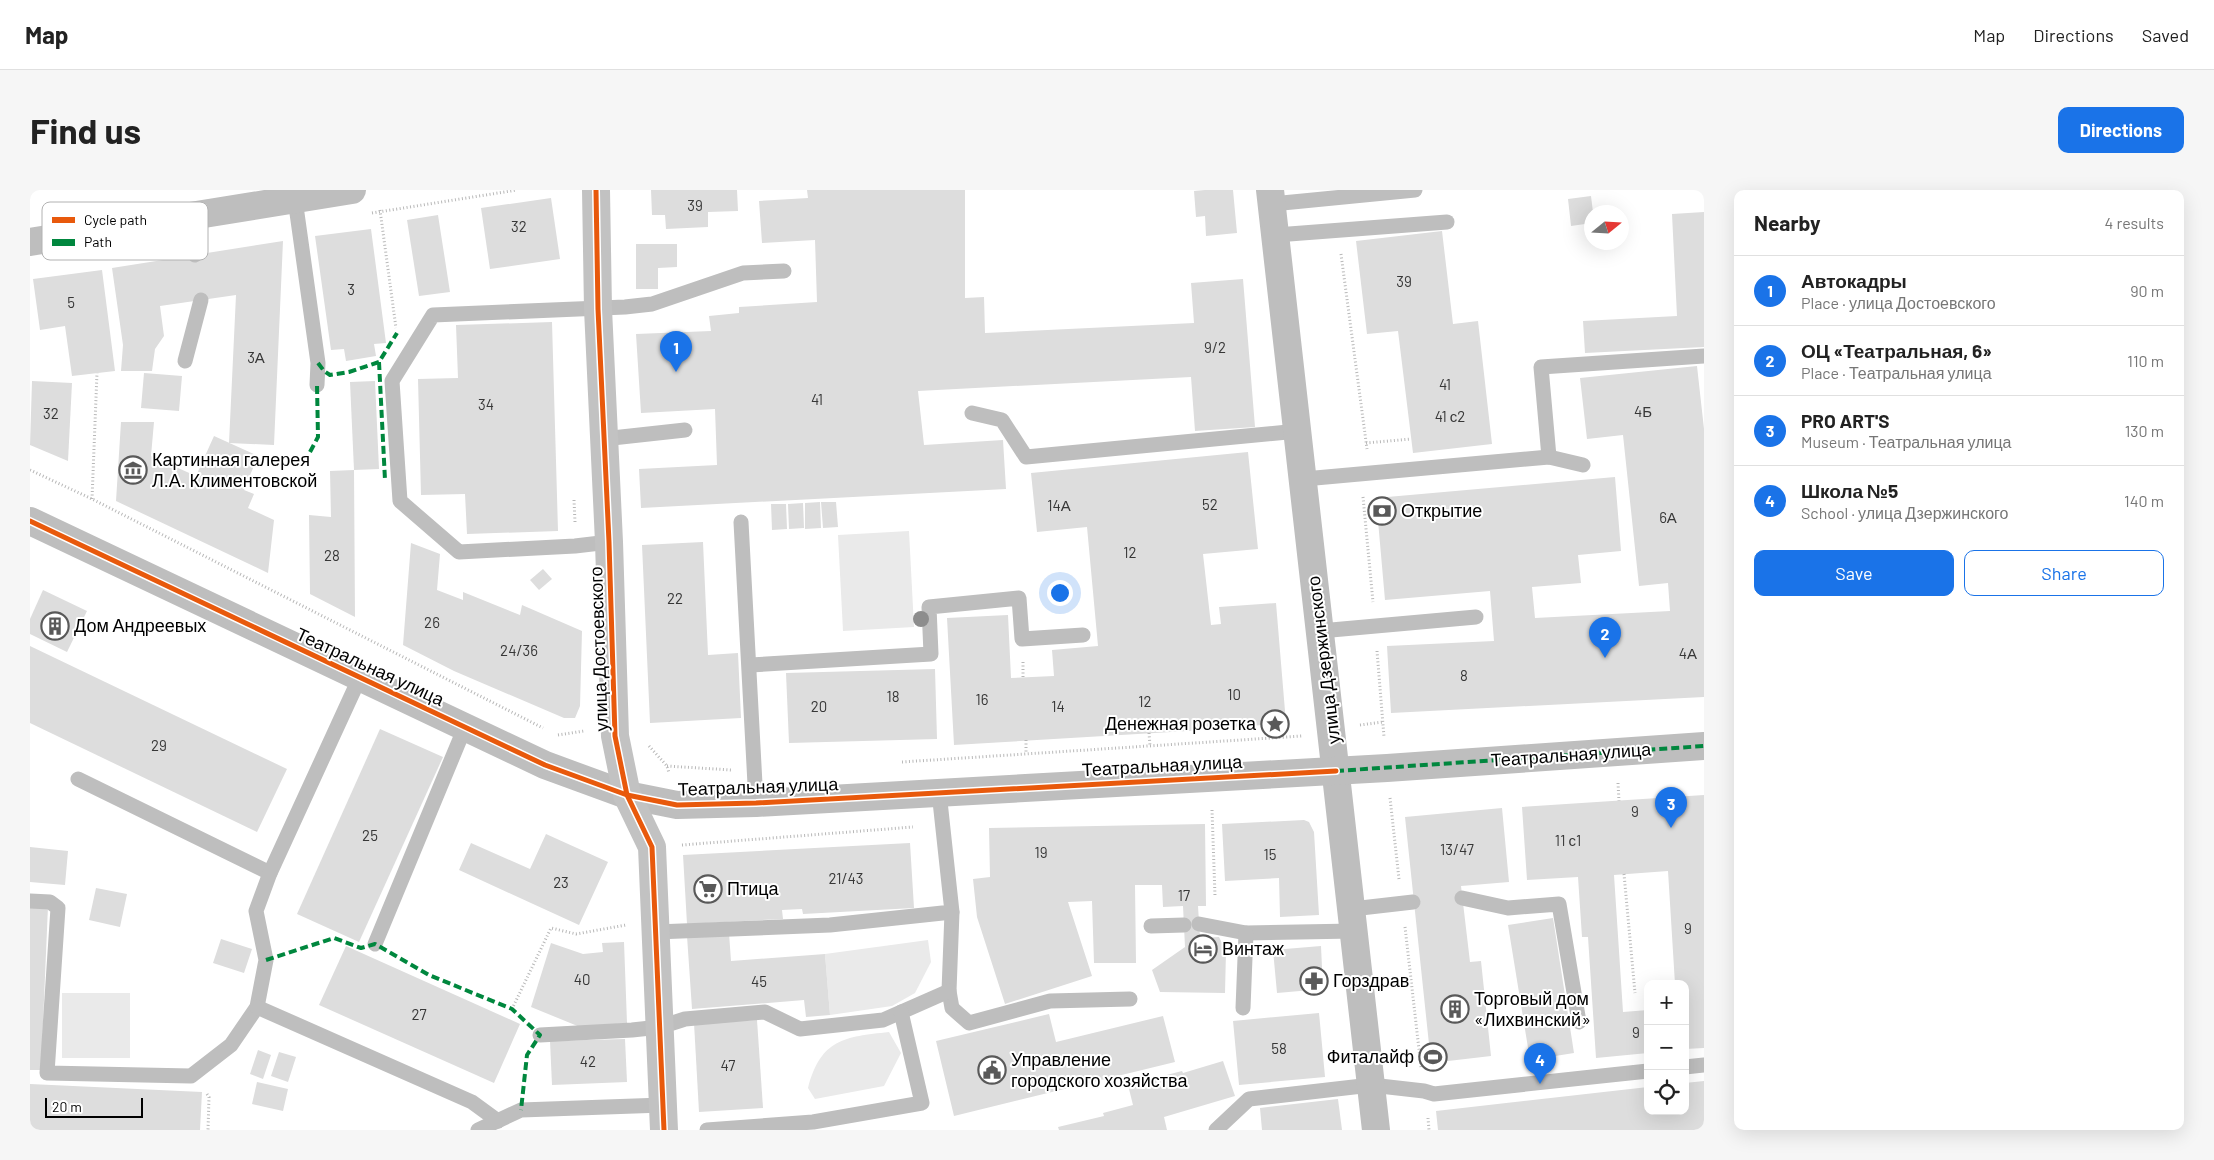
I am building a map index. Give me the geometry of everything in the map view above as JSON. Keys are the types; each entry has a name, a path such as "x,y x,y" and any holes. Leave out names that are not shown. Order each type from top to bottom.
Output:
{"street":[{"path":"208,213 352,190"},
{"name":"улица Достоевского","path":"596,190 598,309 609,542 615,736 627,795 652,847 664,1117"},
{"name":"улица Дзержинского","path":"1271,197 1376,1130"},
{"name":"Театральная улица","path":"30,521 545,765 627,795 677,805 756,803 1336,771 1704,746"}],"lane":[{"path":"1271,197 1415,190"},
{"path":"295,199 318,363 317,385"},
{"path":"1276,235 1447,222"},
{"path":"609,542 575,546 459,552 400,501 392,381 433,315 598,309 652,304 743,273 784,271"},
{"path":"185,361 201,300"},
{"path":"1549,457 1541,367 1704,356"},
{"path":"972,413 1002,420 1026,457 1298,431"},
{"path":"603,439 685,430"},
{"path":"1304,479 1549,457 1583,465"},
{"path":"741,522 756,771 756,803"},
{"path":"750,665 931,654 929,607 1019,598 1022,639 1083,635"},
{"path":"1320,631 1476,617"},
{"path":"30,901 50,902 58,908 47,1073 191,1076 230,1045 257,1007 266,960 256,911 270,873 360,677"},
{"path":"375,944 465,727"},
{"path":"78,778 270,873"},
{"path":"939,792 952,912 949,991 952,1008 969,1023 1050,1001 1130,999"},
{"path":"1462,898 1508,908 1559,904 1579,1022"},
{"path":"1151,926 1191,924 1246,933 1353,920 1408,903"},
{"path":"656,932 830,925 952,912"},
{"path":"1243,1008 1246,933"},
{"path":"540,1035 660,1027 685,1019 765,1012 800,1028 883,1020 949,991"},
{"path":"257,1007 472,1102 498,1120"},
{"path":"707,1130 812,1122 922,1103 901,1012"},
{"path":"1689,1067 1704,1065"},
{"path":"1216,1130 1249,1099 1371,1085 1424,1091 1434,1094 1644,1071"},
{"path":"478,1130 521,1110 664,1117"}],"path":[{"path":"379,204 397,333"},
{"path":"92,499 97,373"},
{"path":"1366,443 1411,440"},
{"path":"1149,733 1150,746"},
{"path":"901,762 1300,737"},
{"path":"644,739 667,766 756,771"},
{"path":"1026,740 1026,754"},
{"path":"1387,768 1408,903 1429,1130"},
{"path":"1212,810 1215,896"},
{"path":"1624,874 1635,993"},
{"path":"512,1009 551,928 576,934 627,925"},
{"path":"191,1076 209,1096 208,1130"}],"shaded area":[{"path":"909,531 914,627 843,631 838,535"},
{"path":"928,940 931,962 915,993 892,1006 830,1015 825,954"},
{"path":"62,993 130,993 130,1058 62,1058"},
{"path":"889,1032 901,1053 884,1086 815,1099 808,1088 813,1072 827,1050 847,1039"}],"building":[{"path":"651,190 737,190 738,211 708,212 708,227 666,229 665,215 652,215"},
{"path":"807,190 965,190 965,298 984,297 985,333 1194,323 1191,283 1243,279 1255,427 1195,431 1191,377 918,391 924,445 1003,440 1006,489 641,508 639,469 717,465 715,409 641,413 636,334 711,331 709,316 739,313 739,307 817,302 815,240 762,243 759,201 808,198"},
{"path":"1233,190 1237,233 1206,236 1205,216 1196,217 1194,191"},
{"path":"1591,196 1592,205 1584,205 1584,224 1571,226 1568,199"},
{"path":"551,198 560,259 490,269 481,208"},
{"path":"1704,212 1704,347 1585,353 1583,321 1677,316 1672,214"},
{"path":"438,215 450,292 419,296 407,220"},
{"path":"371,229 386,343 374,344 376,356 346,361 344,349 331,350 315,236"},
{"path":"1442,231 1453,324 1478,321 1492,444 1413,453 1398,331 1367,334 1356,241"},
{"path":"283,241 274,445 229,443 236,295 160,306 164,336 155,349 152,371 121,371 123,345 112,268 163,260 208,260 208,253"},
{"path":"636,244 677,244 677,267 658,268 658,289 636,289"},
{"path":"102,270 115,371 72,376 65,326 40,330 33,279"},
{"path":"552,322 558,531 467,534 465,494 421,495 418,379 458,378 456,325"},
{"path":"1697,366 1704,429 1704,697 1391,713 1387,646 1494,641 1490,591 1385,600 1376,498 1615,477 1621,551 1578,555 1581,583 1532,587 1535,618 1670,611 1668,583 1639,586 1623,435 1587,439 1580,378"},
{"path":"144,373 182,376 179,411 141,408"},
{"path":"32,381 72,383 68,461 30,445"},
{"path":"375,381 379,469 354,470 350,382"},
{"path":"121,422 154,422 151,456 196,476 214,436 258,456 244,490 254,494 248,508 274,520 268,573 116,501"},
{"path":"1248,452 1258,549 1203,554 1211,625 1221,624 1219,607 1276,603 1286,723 1188,731 954,745 947,618 1008,615 1011,678 1054,676 1052,650 1098,646 1087,527 1037,532 1031,473"},
{"path":"354,470 355,617 310,594 309,515 331,517 330,471"},
{"path":"820,502 821,528 805,529 805,503"},
{"path":"821,502 836,502 838,527 823,528"},
{"path":"803,503 804,528 789,529 788,504"},
{"path":"771,504 786,504 787,529 772,530"},
{"path":"703,542 708,655 738,653 741,718 650,723 642,545"},
{"path":"411,543 440,554 437,590 463,600 463,592 520,615 522,605 582,631 580,706 575,718 564,718 454,671 403,645"},
{"path":"543,569 552,579 539,590 530,580"},
{"name":"Дом Андреевых","path":"43,590 87,611 67,652 30,634 30,619"},
{"path":"30,646 287,769 257,832 30,723"},
{"path":"935,669 937,739 789,743 786,673"},
{"path":"380,729 443,757 359,942 297,914"},
{"path":"1704,795 1704,1048 1689,1049 1689,980 1675,980 1668,871 1614,875 1623,1012 1644,1010 1644,1053 1596,1058 1588,937 1582,937 1578,877 1527,880 1522,807"},
{"path":"1502,808 1509,882 1461,886 1470,962 1481,961 1491,1056 1431,1063 1405,817"},
{"path":"1304,820 1309,822 1314,832 1319,915 1280,917 1279,878 1225,881 1222,824"},
{"path":"1205,824 1206,906 1198,906 1200,938 1219,937 1226,951 1225,993 1160,992 1152,970 1185,947 1183,906 1163,907 1162,885 1135,885 1136,963 1094,963 1092,901 1068,902 1092,976 1005,1004 977,917 973,879 990,877 989,828"},
{"path":"546,834 608,862 579,925 459,870 471,843 530,869"},
{"path":"910,843 914,908 803,914 802,909 782,910 783,919 687,924 683,855"},
{"path":"30,847 68,851 65,885 30,882"},
{"path":"96,888 127,894 120,927 89,920"},
{"path":"30,905 48,906 41,1070 30,1070"},
{"path":"1553,918 1574,1053 1530,1060 1508,925"},
{"path":"729,933 731,961 825,954 830,1015 806,1017 804,1000 692,1009 687,936"},
{"path":"221,939 252,949 244,973 213,963"},
{"path":"624,942 627,1023 580,1027 531,1007 551,943 583,954 603,952 602,943"},
{"path":"346,946 520,1024 494,1083 319,1005"},
{"path":"1321,946 1323,989 1277,993 1273,950"},
{"path":"1319,1013 1325,1077 1239,1085 1233,1021"},
{"path":"1049,1014 1056,1042 1163,1016 1175,1062 954,1116 936,1041"},
{"path":"757,1020 763,1108 699,1112 694,1023"},
{"path":"625,1039 627,1082 552,1085 550,1041"},
{"path":"258,1050 271,1055 263,1079 250,1074"},
{"path":"279,1052 296,1057 288,1082 271,1076"},
{"path":"1223,1061 1235,1096 1164,1117 1167,1130 1059,1130 1058,1127 1104,1116 1103,1113 1133,1105 1128,1085 1182,1071 1183,1073"},
{"path":"1704,1081 1704,1130 1438,1130 1436,1111 1644,1087 1644,1115 1689,1115 1689,1083"},
{"path":"257,1082 288,1089 283,1111 252,1104"},
{"path":"30,1084 202,1092 200,1130 30,1130"},
{"path":"1338,1099 1342,1130 1262,1130 1260,1108"}],"marked path":[{"path":"318,363 330,375 349,372 379,362 397,333"},
{"path":"379,362 385,480"},
{"path":"310,452 318,437 317,385"},
{"path":"1336,771 1704,746"},
{"path":"266,960 334,938 361,948 375,944 429,975 512,1009 540,1035 527,1055 521,1110"}],"cycle path":[{"path":"596,190 598,309 609,542 615,736 627,795 652,847 664,1130"},
{"path":"30,521 545,765 627,795 677,805 756,803 1336,771"}],"place":[{"name":"Автокадры","path":"676,372"},
{"name":"Картинная галерея Л.А. Климентовской","path":"133,470"},
{"name":"Открытие","path":"1382,511"},
{"name":"Дом Андреевых","path":"55,626"},
{"name":"ОЦ «Театральная, 6»","path":"1605,658"},
{"name":"Денежная розетка","path":"1275,724"},
{"name":"PRO ART'S","path":"1671,828"},
{"name":"Птица","path":"708,889"},
{"name":"Винтаж","path":"1203,949"},
{"name":"Горздрав","path":"1314,981"},
{"name":"Торговый дом «Лихвинский»","path":"1455,1009"},
{"name":"Фиталайф","path":"1433,1057"},
{"name":"Управление городского хозяйства","path":"992,1070"},
{"name":"Школа №5","path":"1540,1084"}]}
